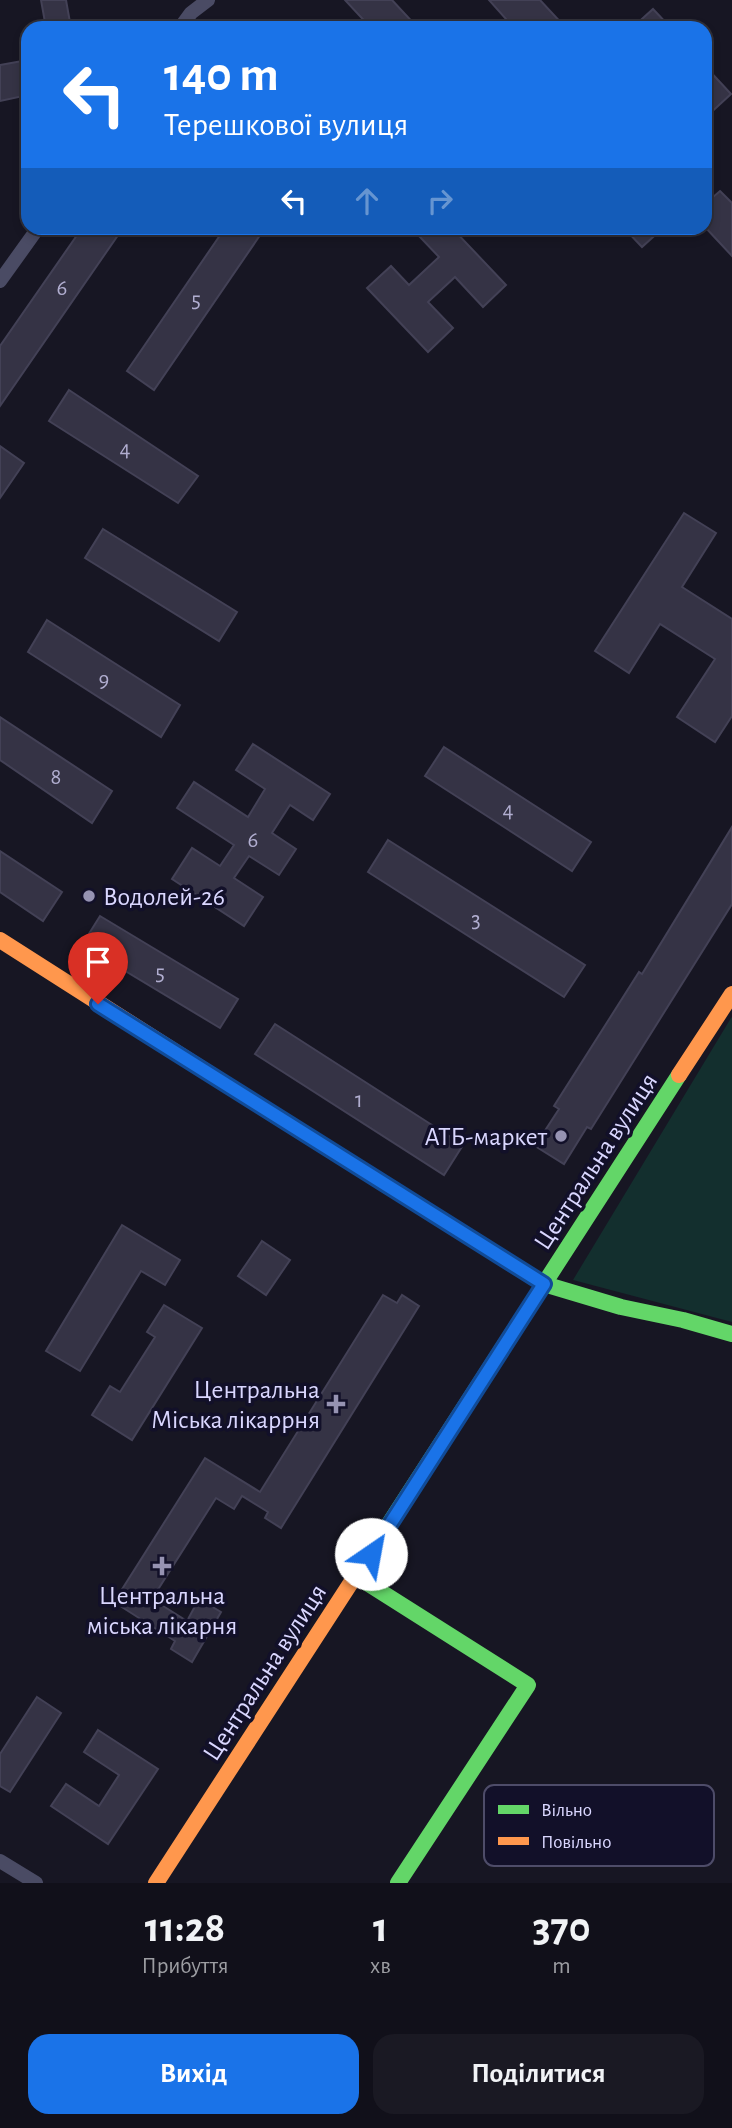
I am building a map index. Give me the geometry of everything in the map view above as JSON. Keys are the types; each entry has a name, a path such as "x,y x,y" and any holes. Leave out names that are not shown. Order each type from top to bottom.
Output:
{"street":[{"path":"185,21 208,0"},
{"path":"0,281 33,235"},
{"path":"0,940 544,1284 621,1307 732,1334"},
{"name":"Центральна вулиця","path":"156,1883 732,994"},
{"path":"356,1576 528,1685 398,1883"},
{"path":"0,1861 36,1883"}],"green space":[{"path":"731,1018 732,1322 573,1280"}],"building":[{"path":"41,0 66,0 70,21 45,21"},
{"path":"345,0 392,0 412,21 364,21"},
{"path":"489,0 540,0 560,21 508,21"},
{"path":"653,9 664,21 640,21"},
{"path":"21,61 21,96 0,101 0,65"},
{"path":"712,74 731,94 712,112"},
{"path":"720,191 732,203 732,256 712,235 712,198"},
{"path":"77,235 118,235 0,406 0,346"},
{"path":"220,235 260,235 154,390 127,371"},
{"path":"459,235 506,285 483,307 455,277 428,302 453,328 428,352 367,288 391,266 409,285 439,257 419,236"},
{"path":"631,235 655,235 642,247"},
{"path":"69,390 198,476 178,503 49,421"},
{"path":"0,446 24,463 0,498"},
{"path":"684,513 716,533 682,587 732,619 732,716 715,742 677,717 715,659 660,624 629,673 595,651"},
{"path":"103,529 237,612 219,641 85,558"},
{"path":"47,620 180,705 161,737 28,652"},
{"path":"0,717 112,791 92,823 0,760"},
{"path":"253,744 330,794 313,820 290,805 272,833 296,849 279,875 249,856 234,878 263,897 244,926 172,879 192,848 220,866 234,845 177,808 194,782 248,817 265,789 236,770"},
{"path":"444,747 591,842 572,871 425,776"},
{"path":"732,827 732,904 591,1129 587,1127 564,1164 535,1146 559,1109 554,1106 639,972 642,974"},
{"path":"388,840 585,965 564,997 368,872"},
{"path":"0,851 62,892 43,921 0,892"},
{"path":"100,916 238,999 220,1028 82,945"},
{"path":"275,1024 463,1145 444,1175 255,1054"},
{"path":"122,1225 180,1260 165,1285 141,1271 80,1371 46,1351"},
{"path":"262,1241 290,1260 266,1295 238,1276"},
{"path":"383,1295 397,1303 402,1295 419,1306 281,1528 265,1518 268,1512 242,1496 234,1509 216,1498 152,1599 187,1621 199,1599 221,1612 192,1662 171,1649 175,1641 114,1602 205,1458 260,1492"},
{"path":"164,1305 202,1328 132,1440 92,1415 110,1386 120,1392 155,1337 147,1332"},
{"path":"37,1697 61,1713 10,1792 0,1786 0,1754"},
{"path":"98,1730 158,1769 108,1844 51,1806 66,1784 99,1806 119,1775 84,1752"}],"traffic: fast":[{"path":"365,1561 679,1075"},
{"path":"276,1116 544,1284 621,1307 732,1334"},
{"path":"356,1576 528,1685 398,1883"}],"traffic: slow":[{"path":"0,940 276,1116"},
{"path":"679,1075 732,994"},
{"path":"156,1883 365,1561"}],"place":[{"name":"Водолей-26","path":"89,896"},
{"name":"АТБ-маркет","path":"561,1136"},
{"name":"Центральна Міська лікаррня","path":"336,1404"},
{"name":"Центральна міська лікарня","path":"162,1566"}],"route":[{"path":"98,1004 544,1284 371,1554"}]}
